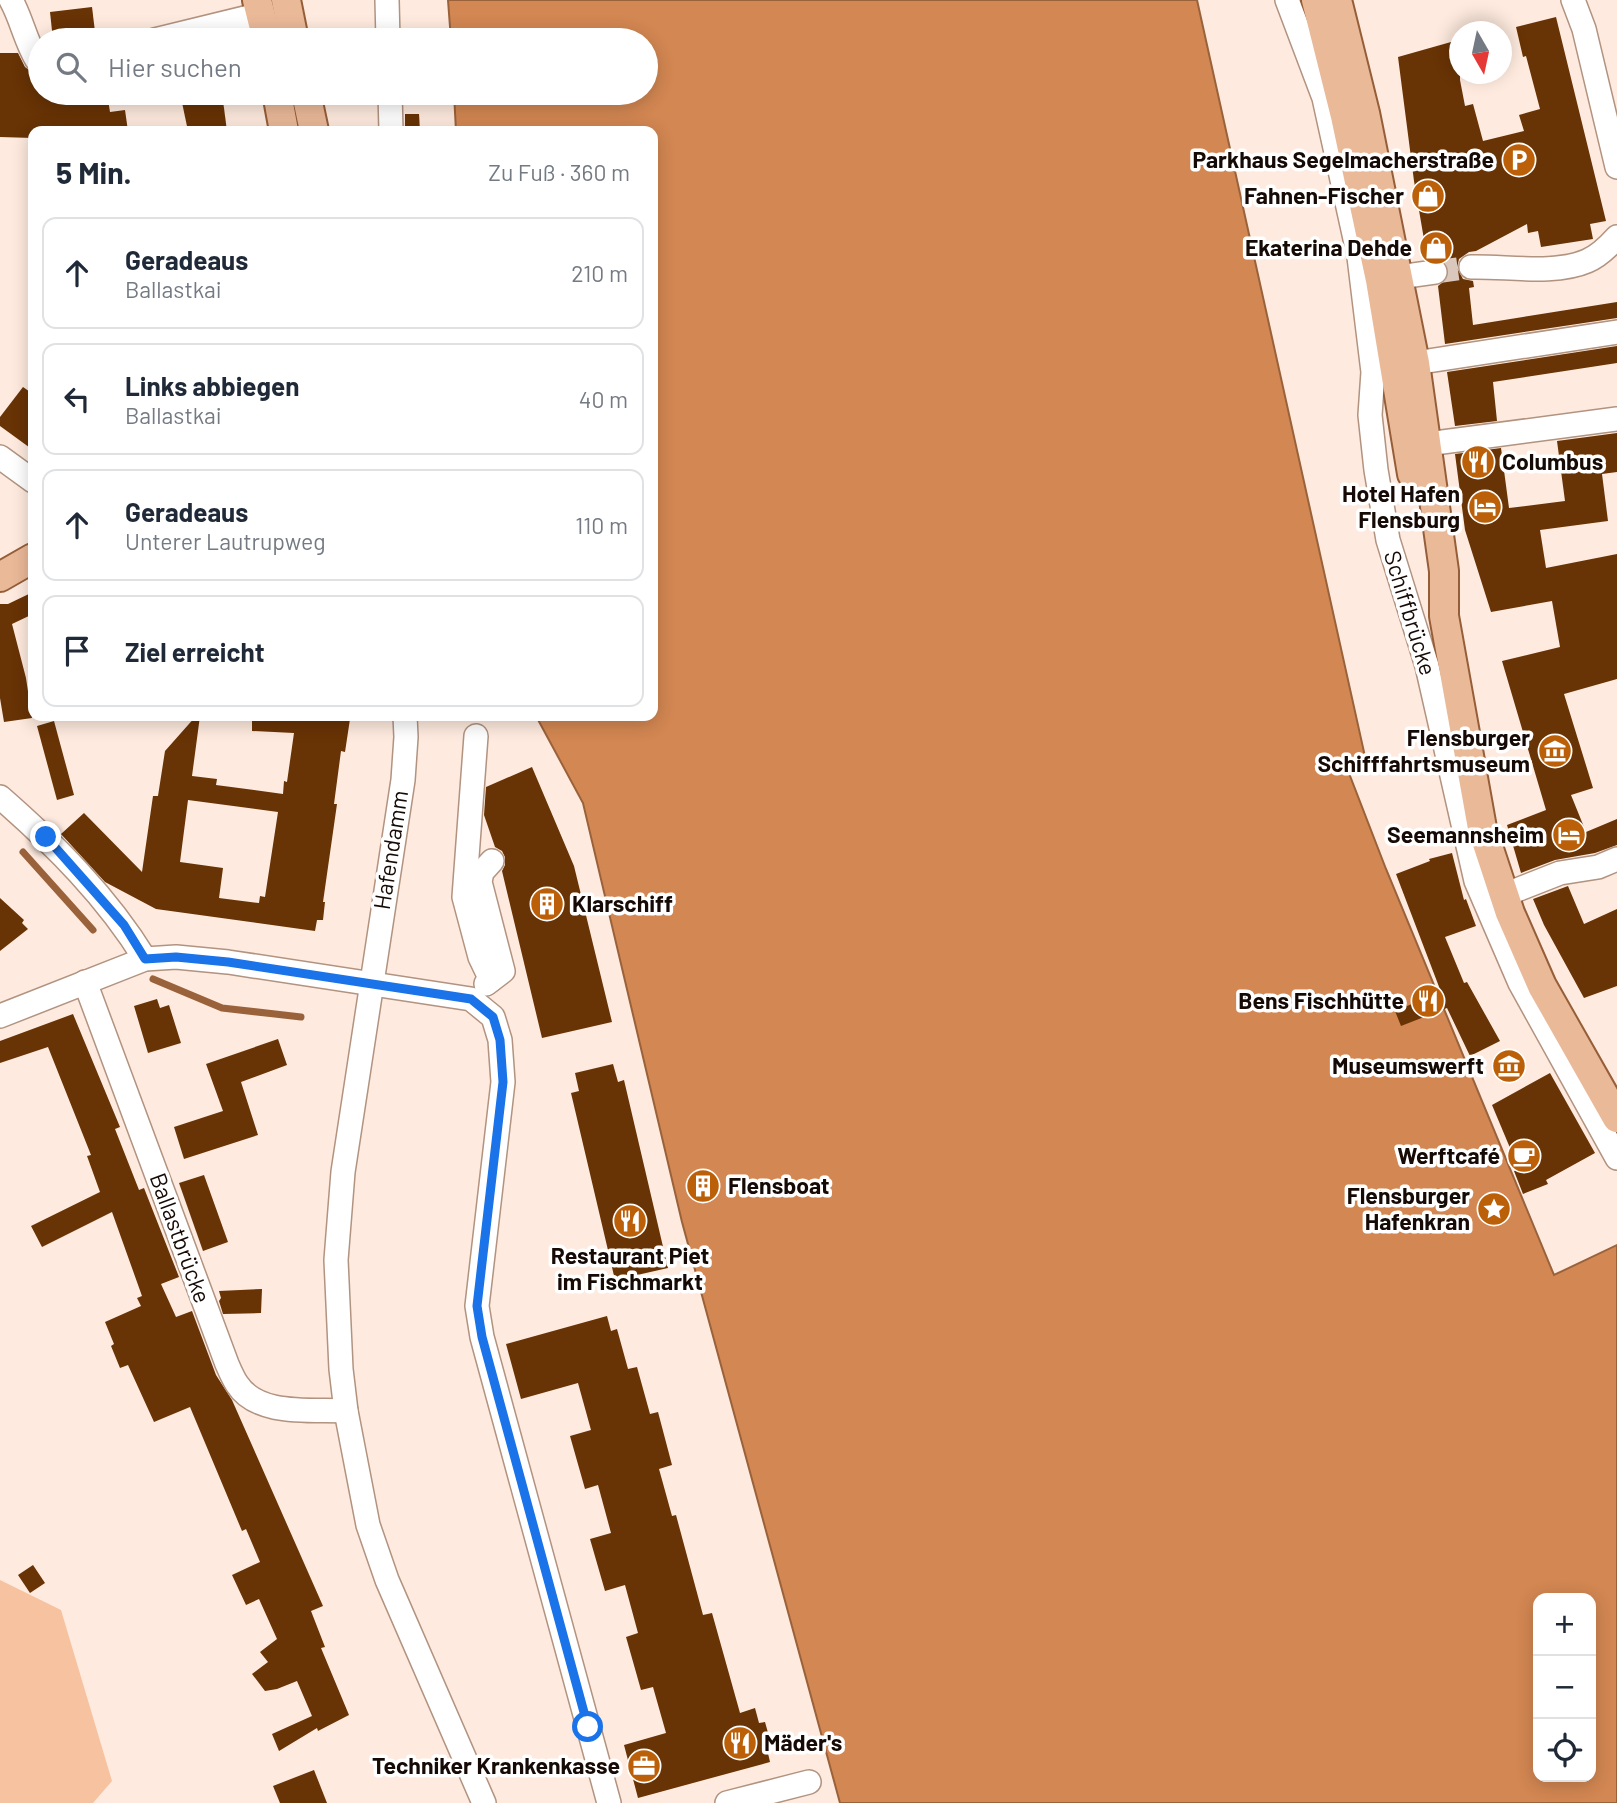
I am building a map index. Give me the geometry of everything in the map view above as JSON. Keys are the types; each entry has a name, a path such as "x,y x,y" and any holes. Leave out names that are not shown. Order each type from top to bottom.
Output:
{"main road":[{"path":"286,0 292,28"},
{"name":"Schiffbrücke","path":"1315,0 1345,116 1444,571 1444,616 1482,828 1504,895 1542,986 1617,1118"},
{"name":"Schiffbrücke","path":"1337,0 1365,113 1415,363 1417,446"},
{"path":"279,105 283,126"},
{"path":"309,105 313,126"},
{"path":"0,577 28,561"}],"street":[{"path":"11,0 20,15 28,45"},
{"path":"387,0 388,28"},
{"name":"Schiffbrücke","path":"1287,0 1324,99 1359,257 1373,372 1370,415 1388,540 1427,666 1476,881 1520,983 1617,1158"},
{"path":"1573,0 1584,29 1617,167"},
{"path":"213,28 262,18"},
{"path":"390,105 391,126"},
{"path":"1471,267 1553,267 1585,262 1603,252 1617,237"},
{"path":"1399,277 1435,272"},
{"path":"1415,363 1617,332"},
{"path":"1417,446 1617,419"},
{"path":"0,457 28,477"},
{"name":"Hafendamm","path":"370,984 403,780 405,721"},
{"path":"475,736 464,897 480,957 491,980"},
{"path":"0,797 46,837 124,925 145,959"},
{"path":"1504,895 1560,873 1598,867 1617,859"},
{"path":"471,999 503,971 480,882 482,872 492,861"},
{"path":"0,1016 145,959 176,957 228,962 471,999 493,1017 500,1040 503,1082 477,1306 480,1326 609,1803"},
{"name":"Ballastbrücke","path":"85,982 237,1385 250,1397 276,1408 346,1411"},
{"path":"370,984 343,1172 336,1260 341,1369 346,1411 368,1525 387,1580 484,1803"},
{"path":"727,1803 809,1782"}],"shaded area":[{"path":"448,0 1197,0 1366,761 1347,768 1554,1275 1617,1245 1617,1803 840,1803 682,1222 583,803 539,721 658,721 658,126 456,126 455,105 658,105 658,28 450,28"},
{"path":"0,1580 61,1610 112,1781 93,1803 0,1803"}],"building":[{"path":"92,7 95,28 52,28 50,12"},
{"path":"1556,17 1606,221 1590,224 1593,239 1541,247 1538,231 1528,233 1527,224 1459,259 1457,268 1463,279 1473,281 1474,287 1469,288 1473,325 1617,302 1617,318 1445,344 1438,286 1448,278 1449,269 1441,259 1427,257 1398,57 1449,43 1449,84 1461,84 1465,106 1473,104 1483,141 1524,131 1519,115 1540,109 1516,27"},
{"path":"0,53 18,53 28,69 28,105 109,105 110,112 125,110 127,126 28,126 28,138 0,137"},
{"path":"183,105 224,105 226,126 187,126"},
{"path":"405,114 419,114 420,126 405,126"},
{"path":"1617,346 1617,363 1493,382 1497,421 1455,426 1447,372"},
{"path":"23,387 28,390 28,446 0,426 0,417"},
{"path":"1617,433 1617,472 1602,474 1608,521 1540,530 1546,568 1617,554 1617,679 1564,694 1593,788 1571,795 1586,832 1617,819 1617,845 1595,853 1555,860 1521,873 1507,825 1546,810 1502,661 1560,647 1552,601 1491,612 1465,530 1455,454 1501,448 1509,508 1565,501 1557,441"},
{"path":"28,594 28,616 12,624 26,678 28,719 4,722 0,698 0,604 8,604"},
{"path":"54,721 74,795 57,800 37,726"},
{"path":"192,721 199,721 192,776 217,779 216,785 283,794 294,733 252,731 252,721 350,721 345,752 341,751 323,920 317,920 315,931 156,909 105,882 61,834 84,813 142,872 153,796 158,796 165,751","holes":["188,800 278,812 265,897 260,896 259,903 219,898 223,868 180,862"]},
{"name":"Klarschiff","path":"532,767 574,866 612,1022 542,1038 502,871 505,857 502,851 495,847 484,815 486,787"},
{"path":"1452,853 1464,900 1466,899 1476,926 1445,937 1464,983 1467,982 1500,1041 1470,1056 1447,1008 1401,1026 1395,1011 1441,992 1396,874 1430,861 1429,859"},
{"path":"1568,886 1584,924 1617,909 1617,986 1584,998 1544,925 1533,899"},
{"path":"0,898 24,920 22,923 28,929 0,951"},
{"path":"157,999 160,1008 169,1005 181,1043 148,1053 134,1006"},
{"path":"73,1014 120,1127 115,1129 139,1190 144,1188 179,1277 161,1284 176,1317 192,1311 216,1375 232,1400 323,1606 311,1611 325,1647 321,1648 349,1715 318,1731 317,1728 279,1751 272,1734 312,1716 297,1681 265,1691 252,1674 268,1662 260,1652 277,1639 259,1599 246,1605 232,1575 260,1562 246,1529 242,1531 190,1407 154,1422 128,1365 120,1368 111,1346 114,1344 105,1322 141,1306 137,1298 142,1296 112,1212 42,1247 31,1226 100,1192 87,1156 91,1155 48,1047 0,1063 0,1041"},
{"path":"278,1039 287,1065 241,1082 258,1135 184,1159 174,1127 223,1111 206,1064"},
{"path":"613,1064 618,1082 624,1080 668,1268 615,1280 571,1093 579,1091 575,1073"},
{"path":"1550,1073 1595,1153 1546,1180 1548,1184 1523,1194 1514,1171 1518,1170 1513,1155 1492,1105"},
{"path":"204,1175 228,1242 203,1251 179,1183"},
{"path":"262,1289 261,1313 223,1314 219,1291"},
{"path":"607,1316 611,1331 617,1329 628,1369 637,1367 650,1414 658,1412 672,1465 659,1469 672,1516 676,1515 703,1615 712,1613 740,1713 755,1708 759,1723 765,1722 772,1747 767,1749 770,1762 638,1798 624,1745 666,1733 653,1687 641,1690 626,1637 638,1633 625,1585 605,1591 590,1539 611,1533 598,1485 585,1489 570,1436 591,1430 578,1383 521,1399 506,1344"},
{"path":"33,1565 45,1583 30,1593 18,1575"},
{"path":"314,1770 327,1803 280,1803 273,1786"}],"waterway":[{"path":"23,852 93,930"},
{"path":"153,979 222,1008 301,1017"}],"tunnel":[{"path":"1435,272 1471,267"}],"place":[{"name":"Parkhaus Segelmacherstraße","path":"1519,160"},
{"name":"Fahnen-Fischer","path":"1428,196"},
{"name":"Ekaterina Dehde","path":"1436,248"},
{"name":"Columbus","path":"1478,462"},
{"name":"Hotel Hafen Flensburg","path":"1485,507"},
{"name":"Flensburger Schifffahrtsmuseum","path":"1555,751"},
{"name":"Seemannsheim","path":"1569,835"},
{"name":"Klarschiff","path":"547,904"},
{"name":"Bens Fischhütte","path":"1428,1001"},
{"name":"Museumswerft","path":"1509,1066"},
{"name":"Werftcafé","path":"1524,1156"},
{"name":"Flensboat","path":"703,1186"},
{"name":"Flensburger Hafenkran","path":"1494,1209"},
{"name":"Restaurant Piet im Fischmarkt","path":"630,1221"},
{"name":"Mäder's","path":"740,1743"},
{"name":"Techniker Krankenkasse","path":"644,1766"}],"route":[{"path":"46,837 124,925 145,959 176,957 228,962 471,999 493,1017 500,1040 503,1082 477,1306 482,1337 588,1727"}]}
